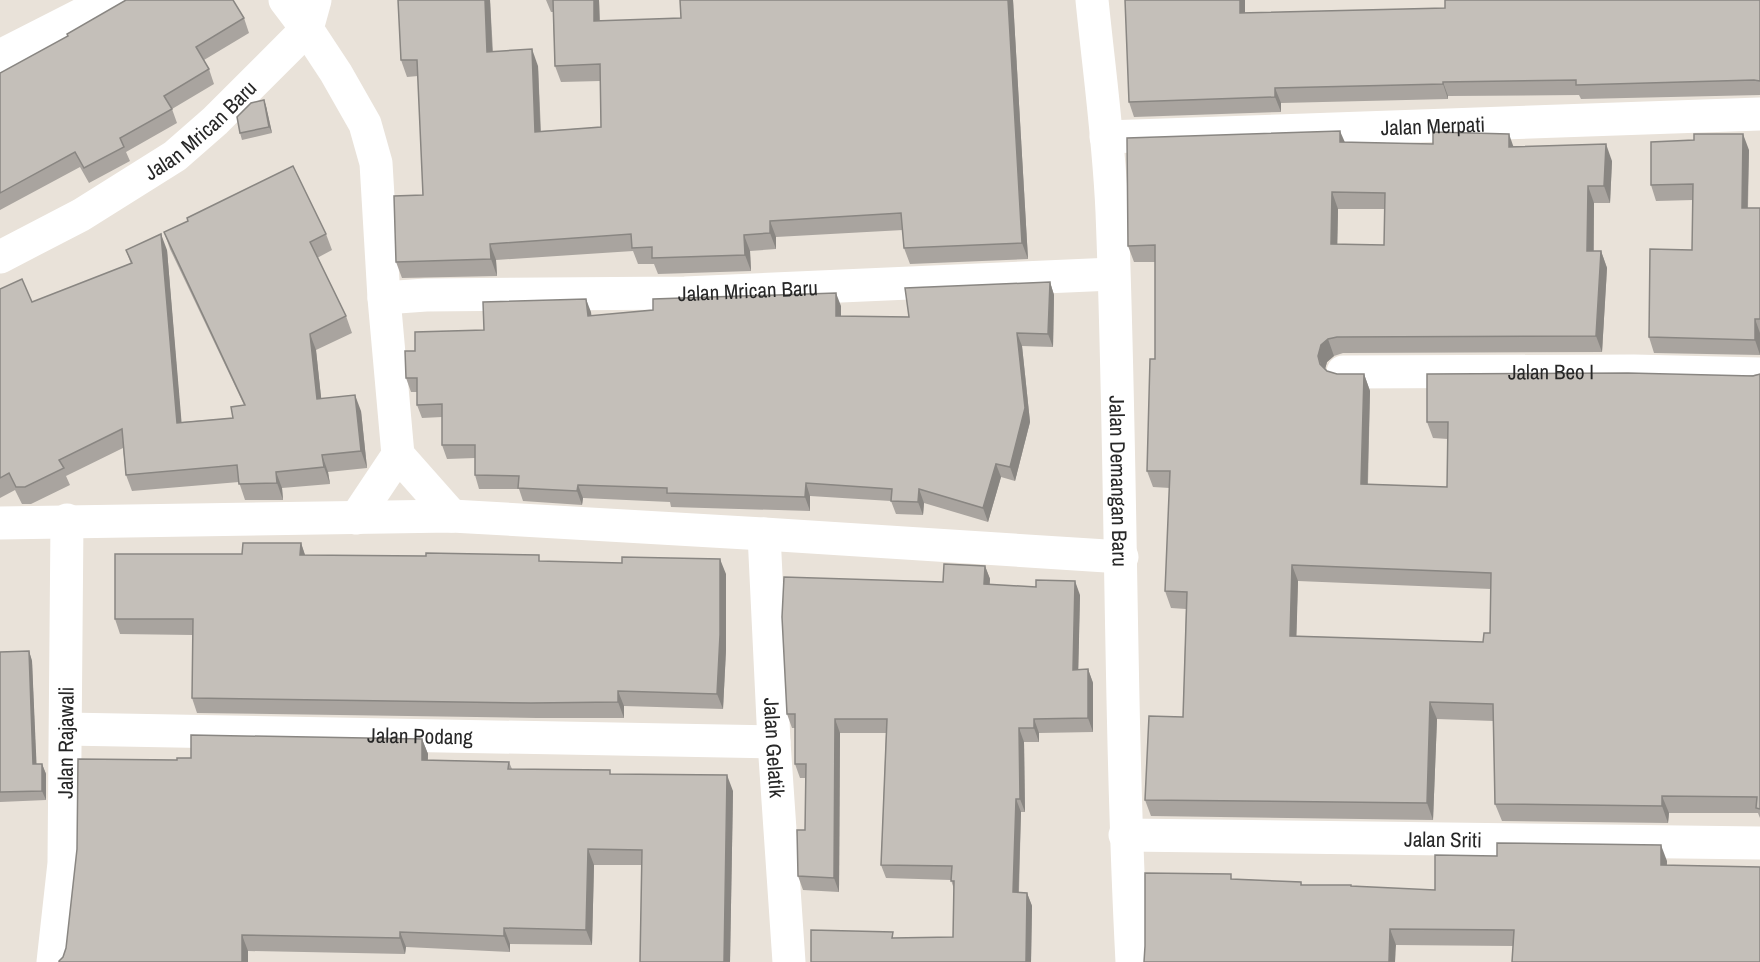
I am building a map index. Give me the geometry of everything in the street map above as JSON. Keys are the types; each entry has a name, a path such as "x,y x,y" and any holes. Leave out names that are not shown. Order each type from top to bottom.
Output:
{"street":[{"path":"0,56 110,0"},
{"path":"285,0 311,14 336,73 365,124 376,163 384,298 398,455 452,516"},
{"name":"Jalan Demangan Baru","path":"1092,0 1107,137 1112,211 1122,557 1125,836 1132,962"},
{"name":"Jalan Mrican Baru","path":"0,257 81,215 175,156 215,121 311,14"},
{"name":"Jalan Merpati","path":"1107,137 1760,114"},
{"name":"Jalan Mrican Baru","path":"384,298 426,295 685,293 1113,274"},
{"name":"Jalan Beo I","path":"1343,372 1634,371 1760,374"},
{"path":"356,518 398,455"},
{"path":"0,523 67,520 452,516 1122,557"},
{"name":"Jalan Rajawali","path":"53,962 64,863 67,520"},
{"name":"Jalan Gelatik","path":"764,534 774,742 789,962"},
{"name":"Jalan Podang","path":"66,729 774,742"},
{"name":"Jalan Sriti","path":"1125,836 1760,843"}],"building":[{"path":"126,0 233,0 244,18 196,47 209,69 164,96 172,109 120,138 124,147 84,168 75,152 0,193 0,73 68,36 67,34"},
{"path":"398,0 485,0 487,52 532,49 535,132 601,127 600,64 555,66 553,0 594,0 594,21 681,18 680,0 1008,0 1022,243 904,248 901,213 770,221 770,233 744,235 745,255 652,258 652,247 632,248 631,234 490,244 491,259 396,262 394,196 423,195 417,60 401,60"},
{"path":"1125,0 1240,0 1240,13 1445,8 1445,0 1760,0 1760,81 1576,85 1576,80 1443,82 1443,84 1275,88 1275,97 1129,102"},
{"path":"264,100 269,127 240,133 237,117 251,103"},
{"path":"1340,131 1340,142 1433,144 1433,132 1509,134 1509,147 1606,144 1604,186 1588,186 1587,251 1601,251 1596,336 1337,337 1328,339 1321,345 1318,356 1320,364 1327,371 1337,374 1364,374 1361,484 1447,487 1448,422 1427,422 1427,374 1628,373 1753,376 1760,374 1760,809 1756,808 1757,797 1662,796 1662,806 1495,804 1493,704 1430,702 1427,803 1145,800 1149,716 1183,717 1187,592 1165,591 1170,471 1147,471 1150,359 1155,359 1155,245 1128,246 1127,138","holes":["1332,192 1385,193 1384,245 1331,244","1292,565 1491,573 1490,633 1484,633 1483,642 1290,636"]},
{"path":"1694,134 1743,134 1742,208 1760,208 1760,319 1755,319 1755,340 1649,337 1650,249 1692,250 1693,184 1651,185 1651,142 1694,140"},
{"path":"293,166 326,234 310,242 346,316 310,334 317,399 355,395 361,451 322,455 324,467 276,472 277,483 239,484 237,465 126,475 122,429 59,460 64,468 25,487 16,487 9,473 0,478 0,289 22,279 32,302 132,263 126,250 161,234 177,423 233,418 231,407 245,405 164,232 188,221 187,218"},
{"path":"1050,282 1048,334 1017,333 1025,408 1010,467 996,464 983,508 919,489 918,502 891,501 892,489 806,483 805,497 667,493 667,488 578,485 577,491 518,488 519,476 475,475 475,445 442,445 442,404 417,405 417,378 406,378 405,351 415,351 415,332 484,330 483,302 586,299 588,316 653,310 653,299 836,293 836,316 909,317 905,288"},
{"path":"243,543 301,543 300,555 426,556 426,553 539,555 539,561 622,563 622,557 720,559 717,694 618,691 618,702 531,703 192,698 193,619 115,619 115,554 242,554"},
{"path":"944,564 985,566 984,584 1036,587 1036,580 1075,581 1073,670 1088,669 1088,718 1034,719 1034,728 1019,728 1020,799 1016,799 1013,892 1027,893 1026,962 811,962 811,930 893,932 892,938 953,937 954,881 951,881 952,866 881,865 887,719 835,719 834,878 798,876 797,830 805,830 806,764 795,764 795,714 787,714 782,617 784,577 943,582"},
{"path":"29,651 33,764 42,764 42,791 0,792 0,652"},
{"path":"191,735 422,739 422,760 509,762 508,769 610,770 610,774 727,775 724,962 640,962 642,850 588,849 586,930 504,928 504,936 400,932 400,938 242,935 242,962 59,962 66,948 77,849 78,759 177,760 177,758 191,758"},
{"path":"1497,843 1661,845 1661,865 1760,867 1760,962 1512,962 1514,930 1390,929 1389,962 1144,962 1145,873 1231,874 1231,879 1301,882 1301,885 1351,885 1435,890 1435,855 1497,856"}]}
